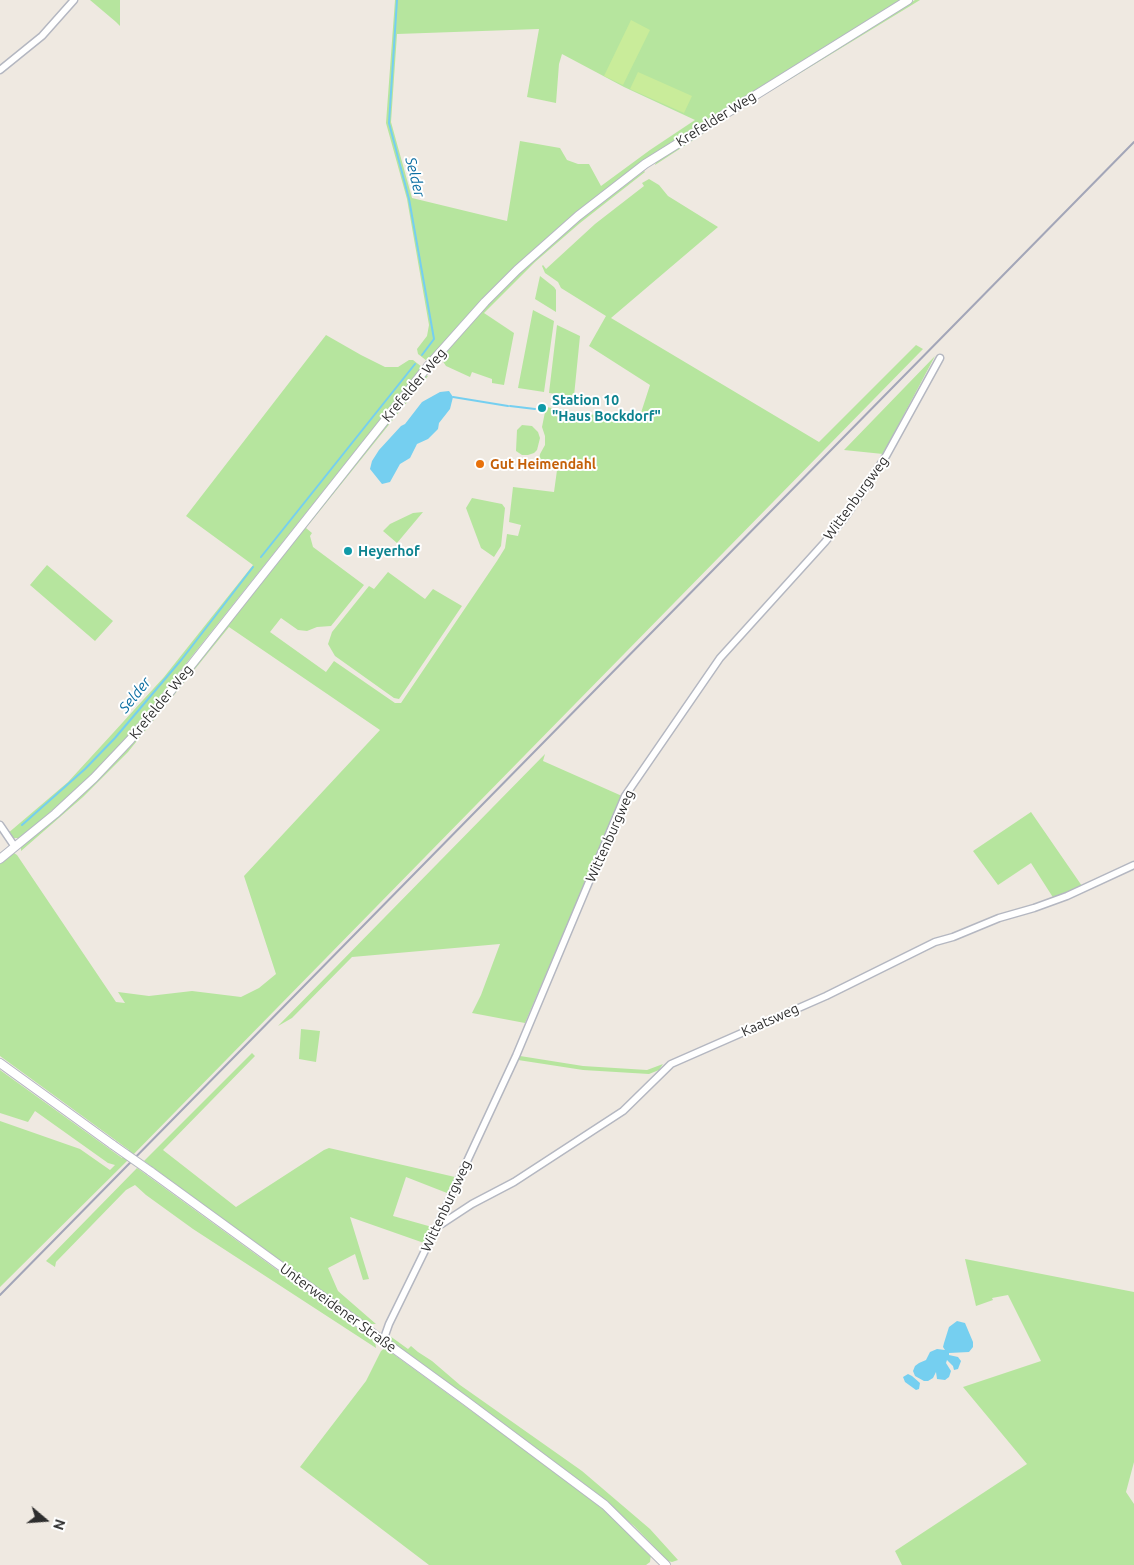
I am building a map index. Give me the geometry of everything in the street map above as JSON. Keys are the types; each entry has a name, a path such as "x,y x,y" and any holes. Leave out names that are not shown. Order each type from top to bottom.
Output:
{"street":[{"path":"0,70 42,36 74,0"},
{"name":"Krefelder Weg","path":"0,859 55,814 94,778 130,740 428,366 516,270 578,216 645,164 908,0"},
{"name":"Wittenburgweg","path":"383,1341 388,1324 436,1228 516,1056 625,796 720,658 846,516 886,456 940,358"},
{"path":"0,825 15,847"},
{"name":"Kaatsweg","path":"436,1228 472,1204 514,1182 624,1111 671,1064 826,996 935,942 953,937 999,918 1067,896 1134,865"},
{"name":"Unterweidener Straße","path":"0,1063 605,1505 666,1565"}],"green space":[{"path":"90,0 120,0 120,26 116,22"},
{"path":"395,0 901,0 652,155 603,191 511,271 464,319 427,361 418,354 417,349 427,336 429,325 407,199 386,123","holes":["539,29 527,97 556,103 559,64 562,54 624,87 695,120 601,186 589,164 578,164 567,160 560,148 520,141 507,221 412,198 391,122 397,34"]},
{"path":"915,0 920,0 738,111 655,165 656,162 684,143"},
{"path":"631,20 650,30 623,85 604,76"},
{"path":"638,72 692,96 684,113 630,89"},
{"path":"644,171 535,262 484,313 514,333 504,385 492,383 492,379 472,372 470,377 446,366 442,360 439,363 437,361 483,310 532,261 587,214"},
{"path":"649,179 659,185 668,196 718,227 611,318 819,442 916,345 923,349 127,1161 0,1287 0,1121 80,1149 110,1170 115,1165 108,1163 35,1111 28,1122 0,1113 0,1070 122,1158 129,1150 0,1056 0,864 14,853 17,855 116,1002 125,1003 118,992 149,996 192,991 241,997 259,988 276,974 244,876 380,730 229,627 128,752 83,797 21,851 21,847 81,795 114,763 160,710 426,375 428,376 306,528 312,533 310,536 313,547 364,585 331,626 317,627 307,631 298,630 281,618 270,632 326,672 334,661 395,703 401,703 497,561 505,548 507,534 518,536 521,525 509,522 513,487 554,492 558,463 539,461 540,454 545,445 542,427 546,407 638,422 650,385 589,346 606,316 561,288 558,282 545,273 542,266 546,269 595,224 644,186 642,183"},
{"path":"540,276 556,290 556,312 535,299"},
{"path":"533,310 554,321 544,392 518,388"},
{"path":"557,325 580,336 574,396 549,393"},
{"path":"326,335 385,367 398,367 409,360 413,360 422,367 126,739 83,783 23,836 13,838 7,834 68,782 113,733 164,677 253,565 186,516"},
{"path":"935,356 883,454 844,450"},
{"path":"522,425 532,426 538,432 540,438 537,450 528,455 522,455 516,451 517,430"},
{"path":"472,498 502,504 505,508 501,546 494,557 481,548 466,508"},
{"path":"423,512 397,543 383,531 390,524 413,513"},
{"path":"47,565 113,621 95,641 30,585"},
{"path":"388,572 425,599 433,589 462,606 399,699 394,698 335,656 328,644 332,632 369,586 374,589"},
{"path":"545,754 543,761 622,796 525,1023 472,1013 481,995 500,944 352,957 292,1018 278,1026"},
{"path":"1031,812 1082,886 1054,899 1031,863 998,885 973,851"},
{"path":"301,1029 320,1031 316,1062 299,1059"},
{"path":"252,1053 255,1056 163,1150 236,1207 329,1148 455,1177 447,1193 406,1177 393,1216 432,1227 424,1243 350,1217 369,1279 363,1280 355,1254 328,1268 338,1291 376,1324 365,1324 144,1161"},
{"path":"520,1056 583,1066 647,1070 663,1064 659,1070 649,1074 583,1070 518,1060"},
{"path":"137,1168 375,1341 376,1348 193,1229 135,1185 126,1190 56,1262 55,1267 46,1261"},
{"path":"965,1259 1134,1292 1134,1462 1126,1492 1134,1504 1134,1565 902,1565 895,1551 1027,1464 963,1387 1041,1361 1008,1295 992,1298 993,1300 976,1306"},
{"path":"390,1336 408,1349 411,1346 460,1385 582,1471 650,1529 678,1560 668,1561 634,1526 588,1488 389,1341"},
{"path":"385,1348 572,1484 610,1515 651,1554 650,1562 646,1565 429,1565 300,1467 366,1381 381,1351"}],"water":[{"path":"449,391 453,397 450,409 439,423 438,429 428,439 417,444 410,458 400,464 390,482 382,484 370,469 372,461 379,450 405,424 422,402 440,392"},
{"path":"957,1321 965,1323 973,1342 973,1347 969,1352 949,1353 949,1355 958,1357 961,1361 958,1369 954,1370 947,1360 946,1363 951,1371 949,1377 945,1380 937,1379 936,1372 933,1378 928,1381 915,1376 913,1371 915,1366 926,1360 930,1352 937,1349 945,1350 943,1347 949,1327"},
{"path":"908,1374 920,1383 919,1389 916,1390 905,1382 903,1377"}],"waterway":[{"name":"Selder","path":"397,0 389,123 409,199 434,339 422,355"},
{"name":"Selder","path":"261,557 415,364"},
{"path":"453,397 508,406"},
{"path":"510,406 535,409"},
{"name":"Selder","path":"22,825 85,769 115,738 182,659 253,567"}],"railway":[{"path":"0,1295 1134,142"}],"place":[{"name":"Station 10 \"Haus Bockdorf\"","path":"542,408"},
{"name":"Gut Heimendahl","path":"480,464"},
{"name":"Heyerhof","path":"348,551"}]}
